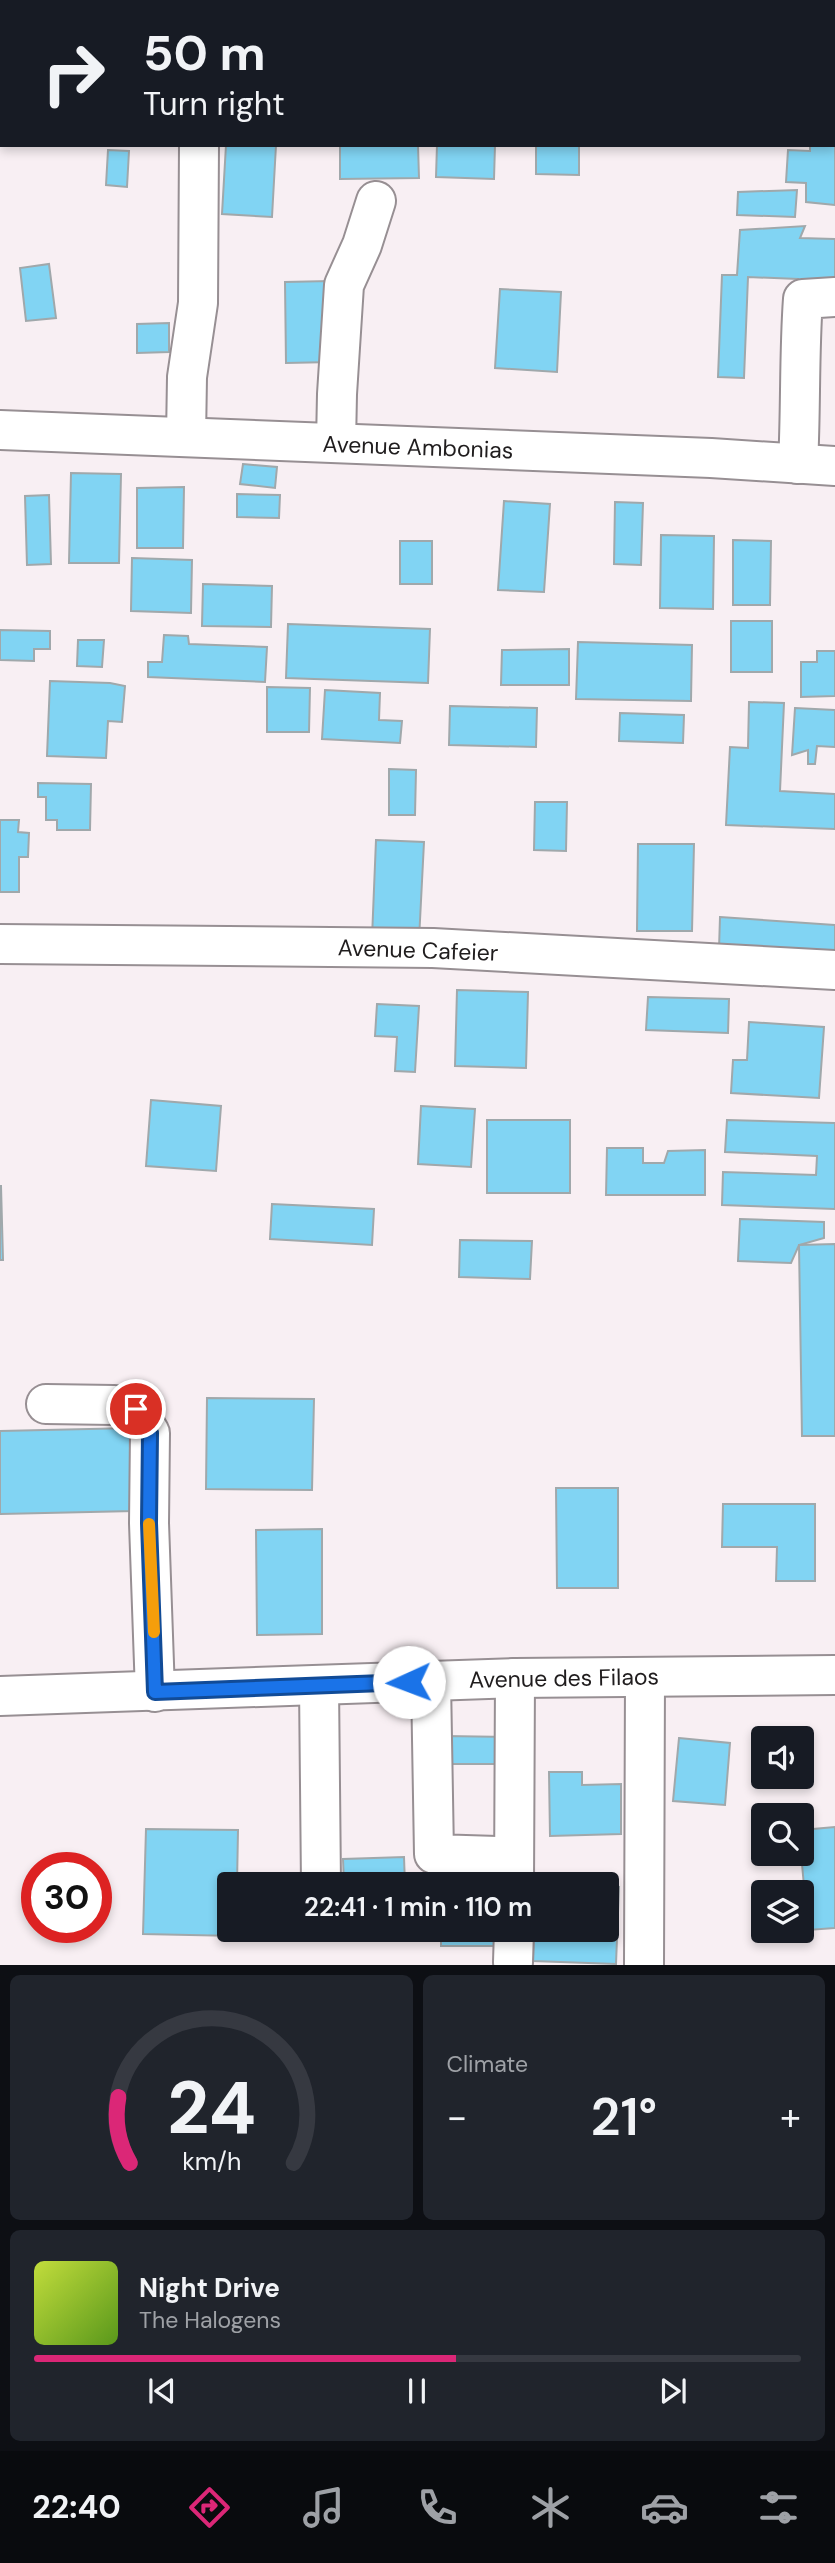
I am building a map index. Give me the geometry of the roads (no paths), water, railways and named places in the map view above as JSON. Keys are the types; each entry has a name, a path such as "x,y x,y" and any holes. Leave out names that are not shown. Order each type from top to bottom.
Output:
{"street":[{"path":"186,437 187,377 198,303 199,147"},
{"path":"336,443 344,285 362,245 376,201"},
{"path":"797,464 800,413 799,345 803,299 835,297"},
{"name":"Avenue Ambonias","path":"0,430 835,466"},
{"name":"Avenue Cafeier","path":"0,944 433,948 835,970"},
{"path":"46,1404 114,1405 136,1409 150,1433 149,1523 155,1692"},
{"name":"Avenue des Filaos","path":"0,1696 515,1678 835,1675"},
{"path":"645,1677 645,1965"},
{"path":"431,1681 434,1854 505,1870 515,1678"},
{"path":"319,1685 321,1872"}]}
